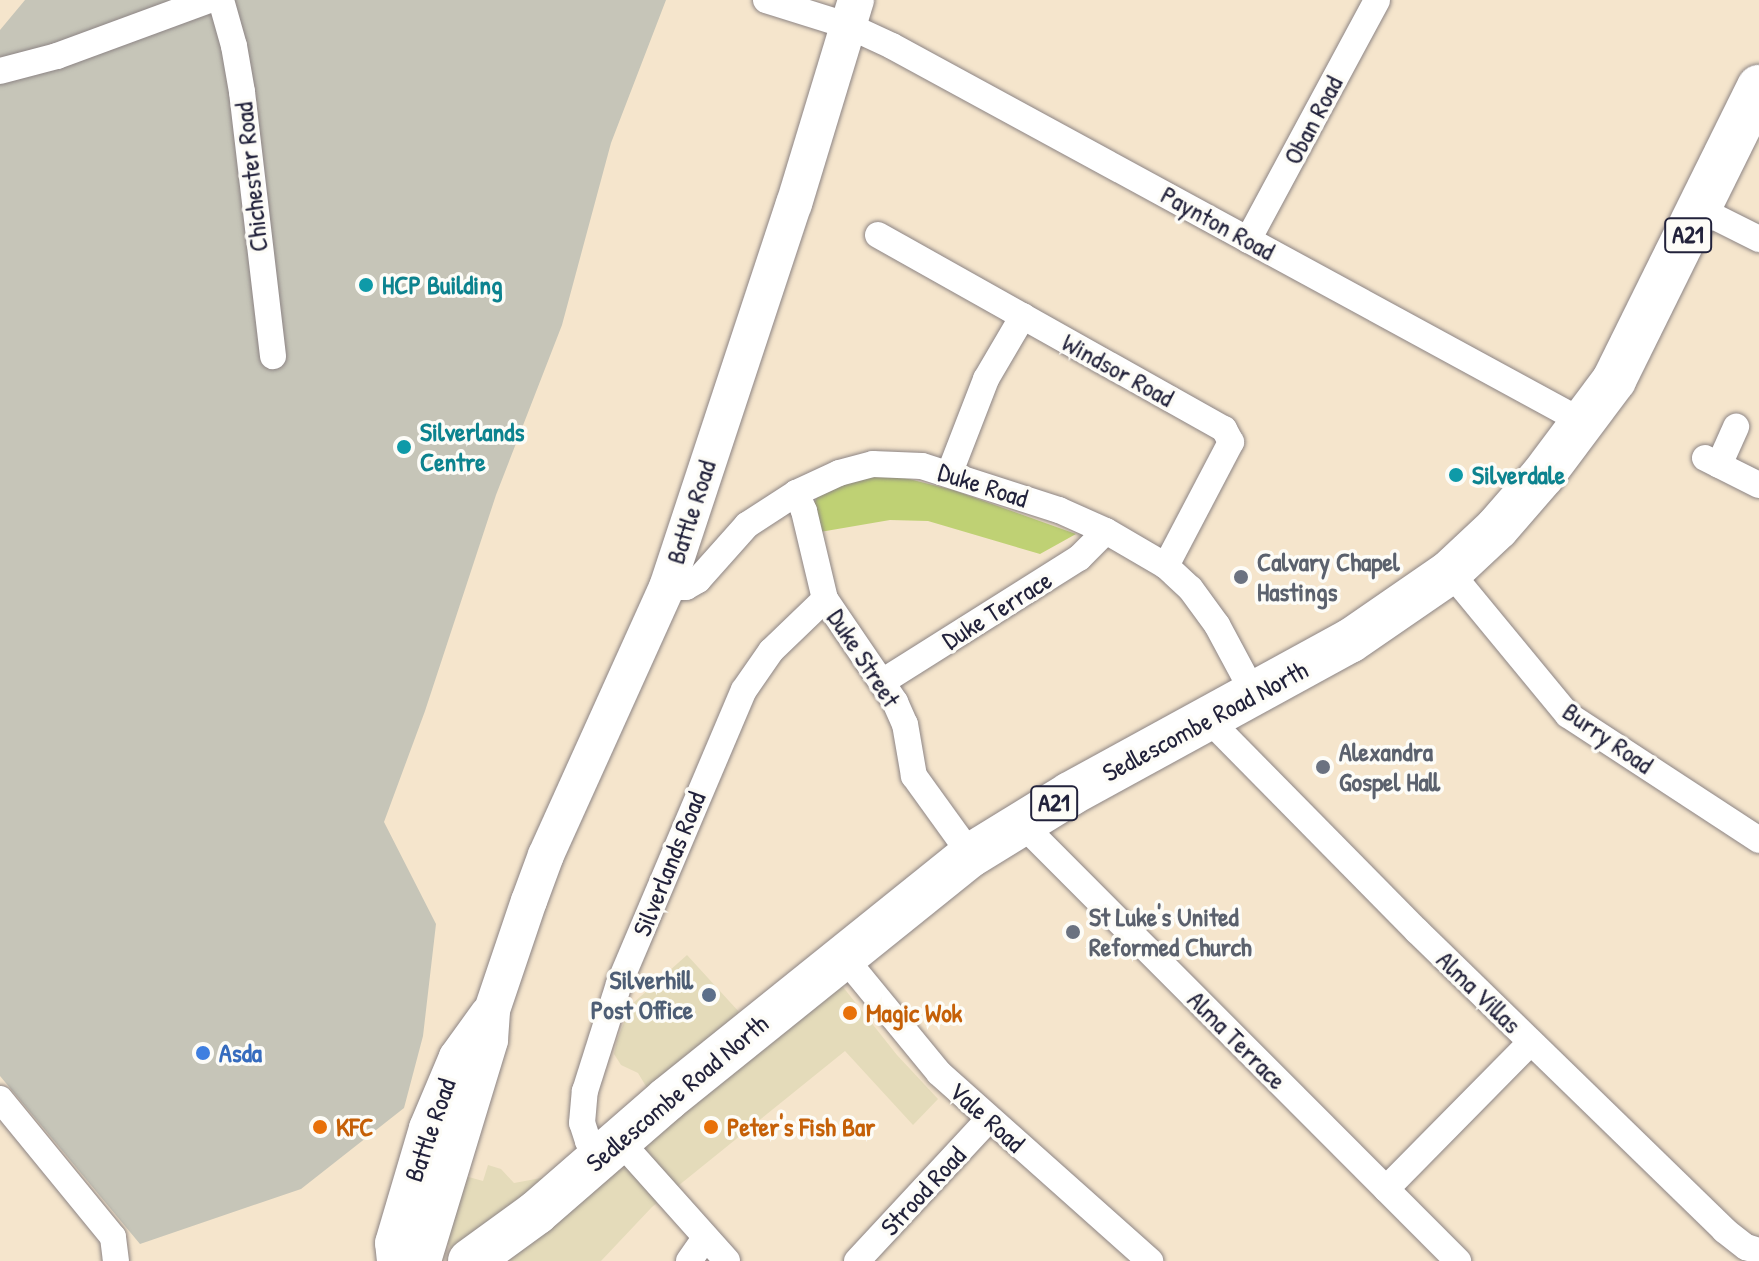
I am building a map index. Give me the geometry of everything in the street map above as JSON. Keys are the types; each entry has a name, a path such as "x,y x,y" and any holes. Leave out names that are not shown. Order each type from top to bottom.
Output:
{"highway":[{"name":"Sedlescombe Road North","path":"470,1261 536,1213 609,1148 971,855 1021,823 1350,641 1450,572 1497,528 1585,423 1614,380 1701,210 1759,87"},
{"name":"A21","path":"503,1261 536,1213"}],"main road":[{"name":"Battle Road","path":"423,1261 490,1040 492,1010 546,855 667,587 853,13"},
{"name":"Battle Road","path":"395,1261 393,1243 445,1083 471,1033 492,1010"}],"street":[{"path":"0,71 57,56 209,0"},
{"name":"Chichester Road","path":"221,0 234,46 242,92 273,356"},
{"name":"Paynton Road","path":"766,0 853,13 892,46 1585,423"},
{"name":"Oban Road","path":"1248,240 1377,0"},
{"path":"1701,210 1759,239"},
{"name":"Windsor Road","path":"878,235 1224,429 1231,442 1166,566"},
{"path":"950,472 986,379 1023,316"},
{"path":"1736,427 1712,461 1759,485"},
{"name":"Duke Road","path":"667,587 686,587 698,580 747,525 796,493 839,473 873,464 922,466 950,472 1106,531 1166,566 1190,588 1217,625 1255,696"},
{"name":"Duke Street","path":"796,493 804,511 825,599 882,682 905,724 914,776 971,855"},
{"name":"Duke Terrace","path":"882,682 1079,558 1106,531"},
{"name":"Burry Road","path":"1450,572 1568,715 1759,840"},
{"name":"Silverlands Road","path":"727,1261 609,1148 588,1141 582,1123 585,1091 619,984 744,690 771,651 825,599"},
{"name":"Alma Villas","path":"1210,721 1275,790 1724,1230 1746,1247 1759,1251"},
{"name":"Alma Terrace","path":"1021,823 1458,1261"},
{"name":"Vale Road","path":"843,956 939,1073 988,1120 1150,1261"},
{"path":"1386,1189 1531,1042"},
{"path":"0,1099 113,1237 116,1261"},
{"name":"Strood Road","path":"857,1261 988,1120"},
{"path":"689,1261 705,1238"}],"shaded area":[{"path":"25,0 666,0 611,143 562,325 496,495 425,711 384,822 436,924 423,1036 404,1108 301,1189 140,1244 0,1076 0,30"},
{"path":"687,955 740,1013 839,982 897,1055 938,1099 913,1125 845,1051 652,1207 601,1261 458,1261 447,1242 465,1176 483,1181 488,1165 501,1169 514,1183 552,1176 647,1088 638,1073 621,1065 614,1054 617,1040 631,1005"}],"green space":[{"path":"897,476 953,490 1076,534 1040,554 928,521 890,520 820,532 813,506 818,495 859,478"}],"place":[{"name":"HCP Building","path":"366,285"},
{"name":"Silverlands Centre","path":"404,447"},
{"name":"Silverdale","path":"1456,475"},
{"name":"Calvary Chapel Hastings","path":"1241,577"},
{"name":"Alexandra Gospel Hall","path":"1323,767"},
{"name":"St Luke's United Reformed Church","path":"1073,932"},
{"name":"Silverhill Post Office","path":"709,995"},
{"name":"Magic Wok","path":"850,1013"},
{"name":"Asda","path":"203,1053"},
{"name":"KFC","path":"320,1127"},
{"name":"Peter's Fish Bar","path":"711,1127"}]}
